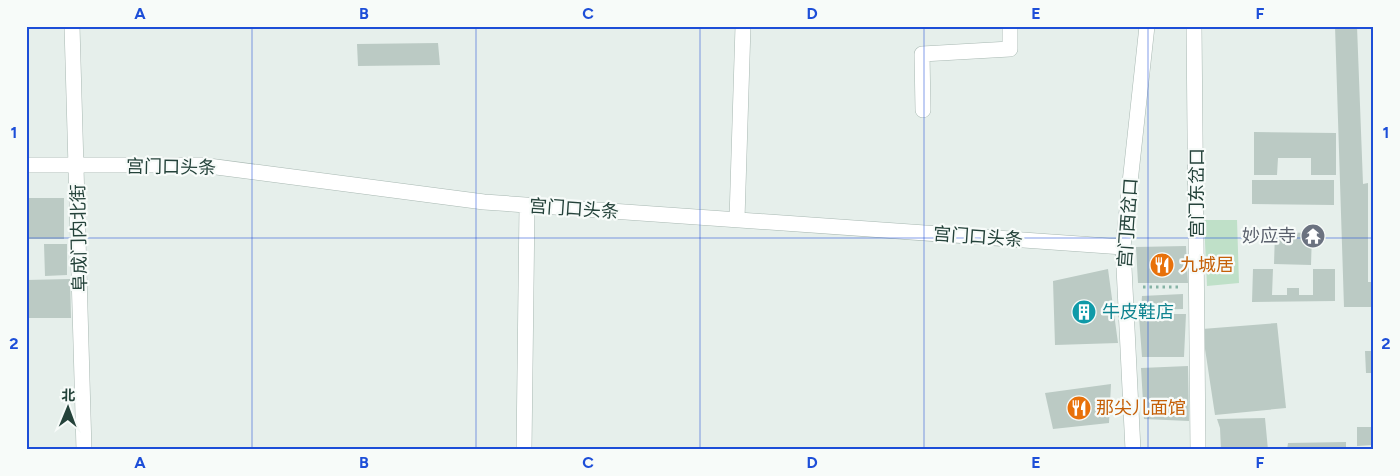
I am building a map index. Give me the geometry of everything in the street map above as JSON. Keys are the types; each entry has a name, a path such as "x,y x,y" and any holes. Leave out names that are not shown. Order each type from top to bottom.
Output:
{"lane":[{"name":"阜成门内北街","path":"72,26 84,450"},
{"path":"737,219 743,26"},
{"path":"923,110 922,54 1010,49 1010,26"},
{"name":"宫门西岔口","path":"1134,450 1123,247 1147,26"},
{"name":"宫门东岔口","path":"1194,26 1198,450"},
{"name":"宫门口头条","path":"26,164 77,166 200,165 527,206 1123,247"},
{"path":"524,450 527,206"}],"path":[{"path":"1124,286 1197,288"}],"green space":[{"path":"1204,220 1237,220 1239,283 1207,286"}],"building":[{"path":"1335,26 1357,26 1363,184 1368,183 1368,282 1374,282 1374,307 1344,307"},
{"path":"438,43 440,65 358,66 357,44"},
{"path":"1254,132 1336,133 1336,175 1311,175 1311,158 1278,158 1277,175 1254,175"},
{"path":"1252,180 1334,180 1334,205 1252,204"},
{"path":"26,198 64,198 64,239 26,239"},
{"path":"1275,232 1312,233 1311,265 1274,264"},
{"path":"44,244 67,244 67,275 45,276"},
{"name":"九城居","path":"1186,246 1188,283 1138,283 1136,247"},
{"name":"牛皮鞋店","path":"1108,269 1118,343 1055,345 1053,281"},
{"path":"1253,269 1273,269 1272,295 1287,295 1287,288 1299,288 1299,295 1313,295 1313,269 1335,269 1335,301 1252,302"},
{"path":"70,279 71,318 26,318 26,280"},
{"path":"1183,294 1183,309 1141,310 1142,296"},
{"path":"1162,314 1186,314 1184,357 1142,357 1139,317"},
{"path":"1277,323 1286,408 1215,415 1202,329"},
{"path":"1365,351 1374,351 1374,373 1366,373"},
{"path":"1188,366 1189,421 1144,419 1141,368"},
{"name":"那尖儿面馆","path":"1111,384 1109,423 1053,429 1045,393"},
{"path":"1265,418 1268,450 1221,450 1220,428 1217,419"},
{"path":"1357,427 1374,427 1374,445 1357,446"},
{"path":"1346,442 1346,450 1287,450 1288,443"}],"place":[{"name":"妙应寺","path":"1313,236"},
{"name":"九城居","path":"1162,265"},
{"name":"牛皮鞋店","path":"1084,312"},
{"name":"那尖儿面馆","path":"1079,408"}]}
